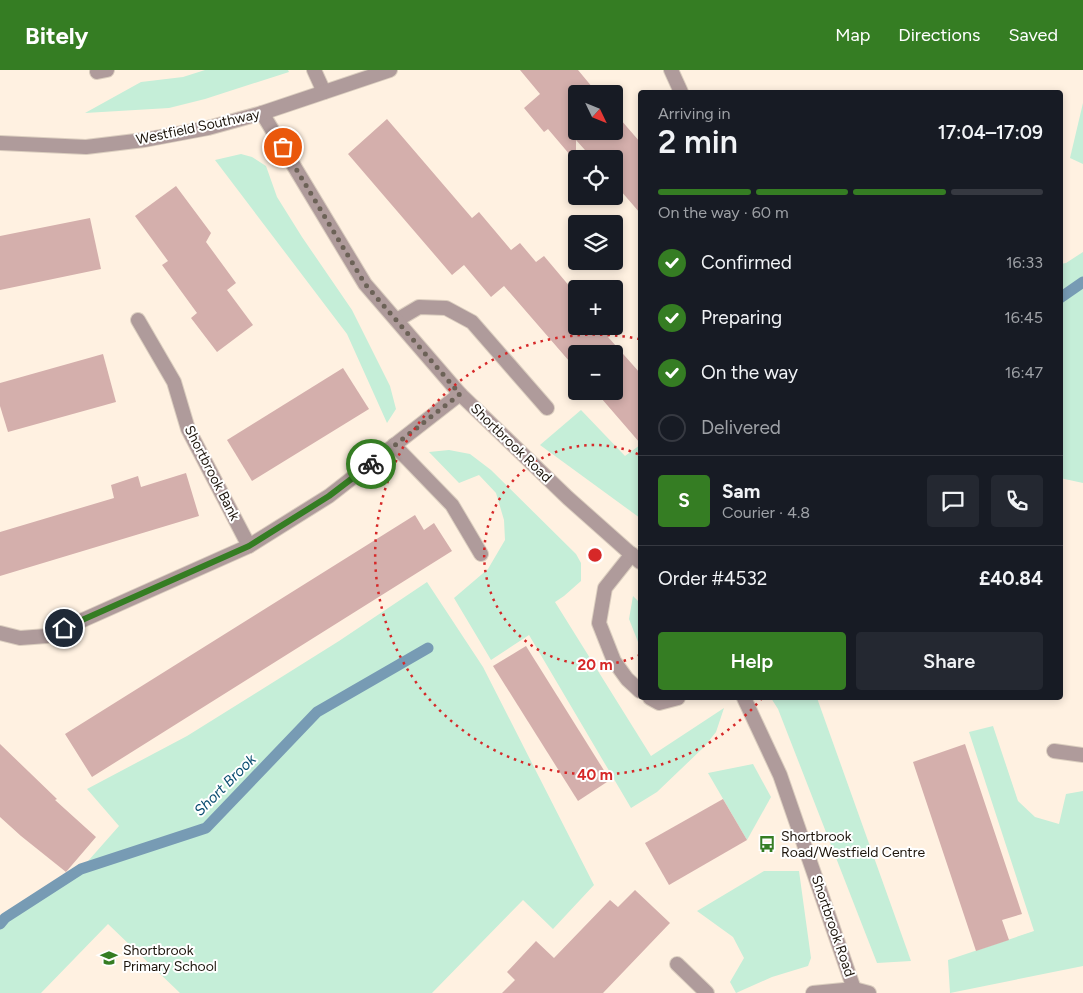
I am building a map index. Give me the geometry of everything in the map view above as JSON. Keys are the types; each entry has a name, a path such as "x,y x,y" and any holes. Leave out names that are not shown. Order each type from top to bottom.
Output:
{"street":[{"path":"314,70 324,92"},
{"name":"Westfield Southway","path":"0,144 86,147 134,142 208,128 262,113 390,70"},
{"path":"671,70 680,90"},
{"name":"Shortbrook Road","path":"262,113 365,284 460,394 568,498 636,558"},
{"path":"397,320 419,307 446,308 472,322 547,408"},
{"name":"Shortbrook Bank","path":"138,320 174,382 188,429 249,546"},
{"path":"0,633 20,638 47,636 249,546 329,496 460,394"},
{"path":"394,445 452,504 482,554"},
{"path":"636,558 605,588 599,623 614,661 638,689"},
{"path":"654,700 659,703 670,700"},
{"name":"Shortbrook Road","path":"745,700 780,775 854,988"},
{"path":"1054,750 1083,756"},
{"path":"677,964 706,993"},
{"path":"814,993 854,988 869,993"}],"green space":[{"path":"205,70 288,70 289,72 205,99 169,108 85,113 141,82 183,77"},
{"path":"1083,103 1083,164 1070,158"},
{"path":"241,154 252,157 266,166 277,197 352,310 390,386 396,409 387,423 347,334 215,160"},
{"path":"1083,252 1083,483 1063,479 1063,264"},
{"path":"581,410 625,456 638,446 638,517 540,445"},
{"path":"449,450 470,454 491,470 576,554 581,563 581,581 555,602 651,756 724,708 716,732 704,747 657,792 631,808 529,635 491,660 454,598 488,569 505,540 504,520 496,493 479,475 459,483 429,452"},
{"path":"427,582 483,667 594,885 553,929 523,900 432,993 180,993 108,924 41,993 0,993 0,924 5,918 81,869 119,826 87,789 187,736 339,641"},
{"path":"633,596 638,601 638,642 629,619"},
{"path":"772,700 818,700 911,961 877,963 778,709"},
{"path":"993,726 1018,801 1035,817 1059,824 1066,794 1083,791 1083,966 950,993 948,960 1034,931 969,732"},
{"path":"753,764 771,797 747,840 708,773"},
{"path":"764,871 799,871 811,958 808,966 772,977 736,993 730,982 744,958 733,937 697,911"}],"building":[{"path":"520,70 578,70 590,85 568,85 568,140 576,140 576,150 568,150 568,153 548,129 544,132 524,108 540,94"},
{"path":"387,119 472,218 479,212 511,250 520,243 536,262 544,256 568,284 568,335 610,335 608,337 615,345 568,345 568,360 504,286 491,297 464,265 452,275 348,154"},
{"path":"623,122 638,140 638,211 623,193 623,150 585,150 576,140 623,140"},
{"path":"176,186 211,233 206,242 236,283 227,290 253,325 217,352 191,318 197,313 162,265 168,261 135,216"},
{"path":"90,218 101,269 0,290 0,236"},
{"path":"103,354 116,402 8,432 0,406 0,383"},
{"path":"623,354 638,371 638,441 603,400 623,400"},
{"path":"343,368 369,409 252,481 227,440"},
{"path":"186,473 199,516 0,576 0,532 114,498 111,485 138,476 141,487"},
{"path":"415,515 424,530 434,523 452,551 92,777 65,734"},
{"path":"526,646 610,780 578,801 493,666"},
{"path":"0,744 57,799 55,800 96,837 66,872 0,817"},
{"path":"965,744 1022,914 1002,920 1009,940 976,951 913,762"},
{"path":"723,799 747,840 669,885 645,843"},
{"path":"635,890 670,923 603,993 502,993 515,980 507,972 536,941 554,958 610,900 618,907"}],"waterway":[{"name":"Short Brook","path":"1063,296 1083,282"},
{"name":"Short Brook","path":"0,924 5,918 81,869 206,828 317,712 428,648"}],"way so far":[{"path":"283,147 365,284 460,394 371,464"}],"place":[{"name":"Shortbrook Road/Westfield Centre","path":"767,844"},
{"name":"Shortbrook Primary School","path":"109,958"}],"route":[{"path":"64,628 249,546 329,496 371,464"}]}
